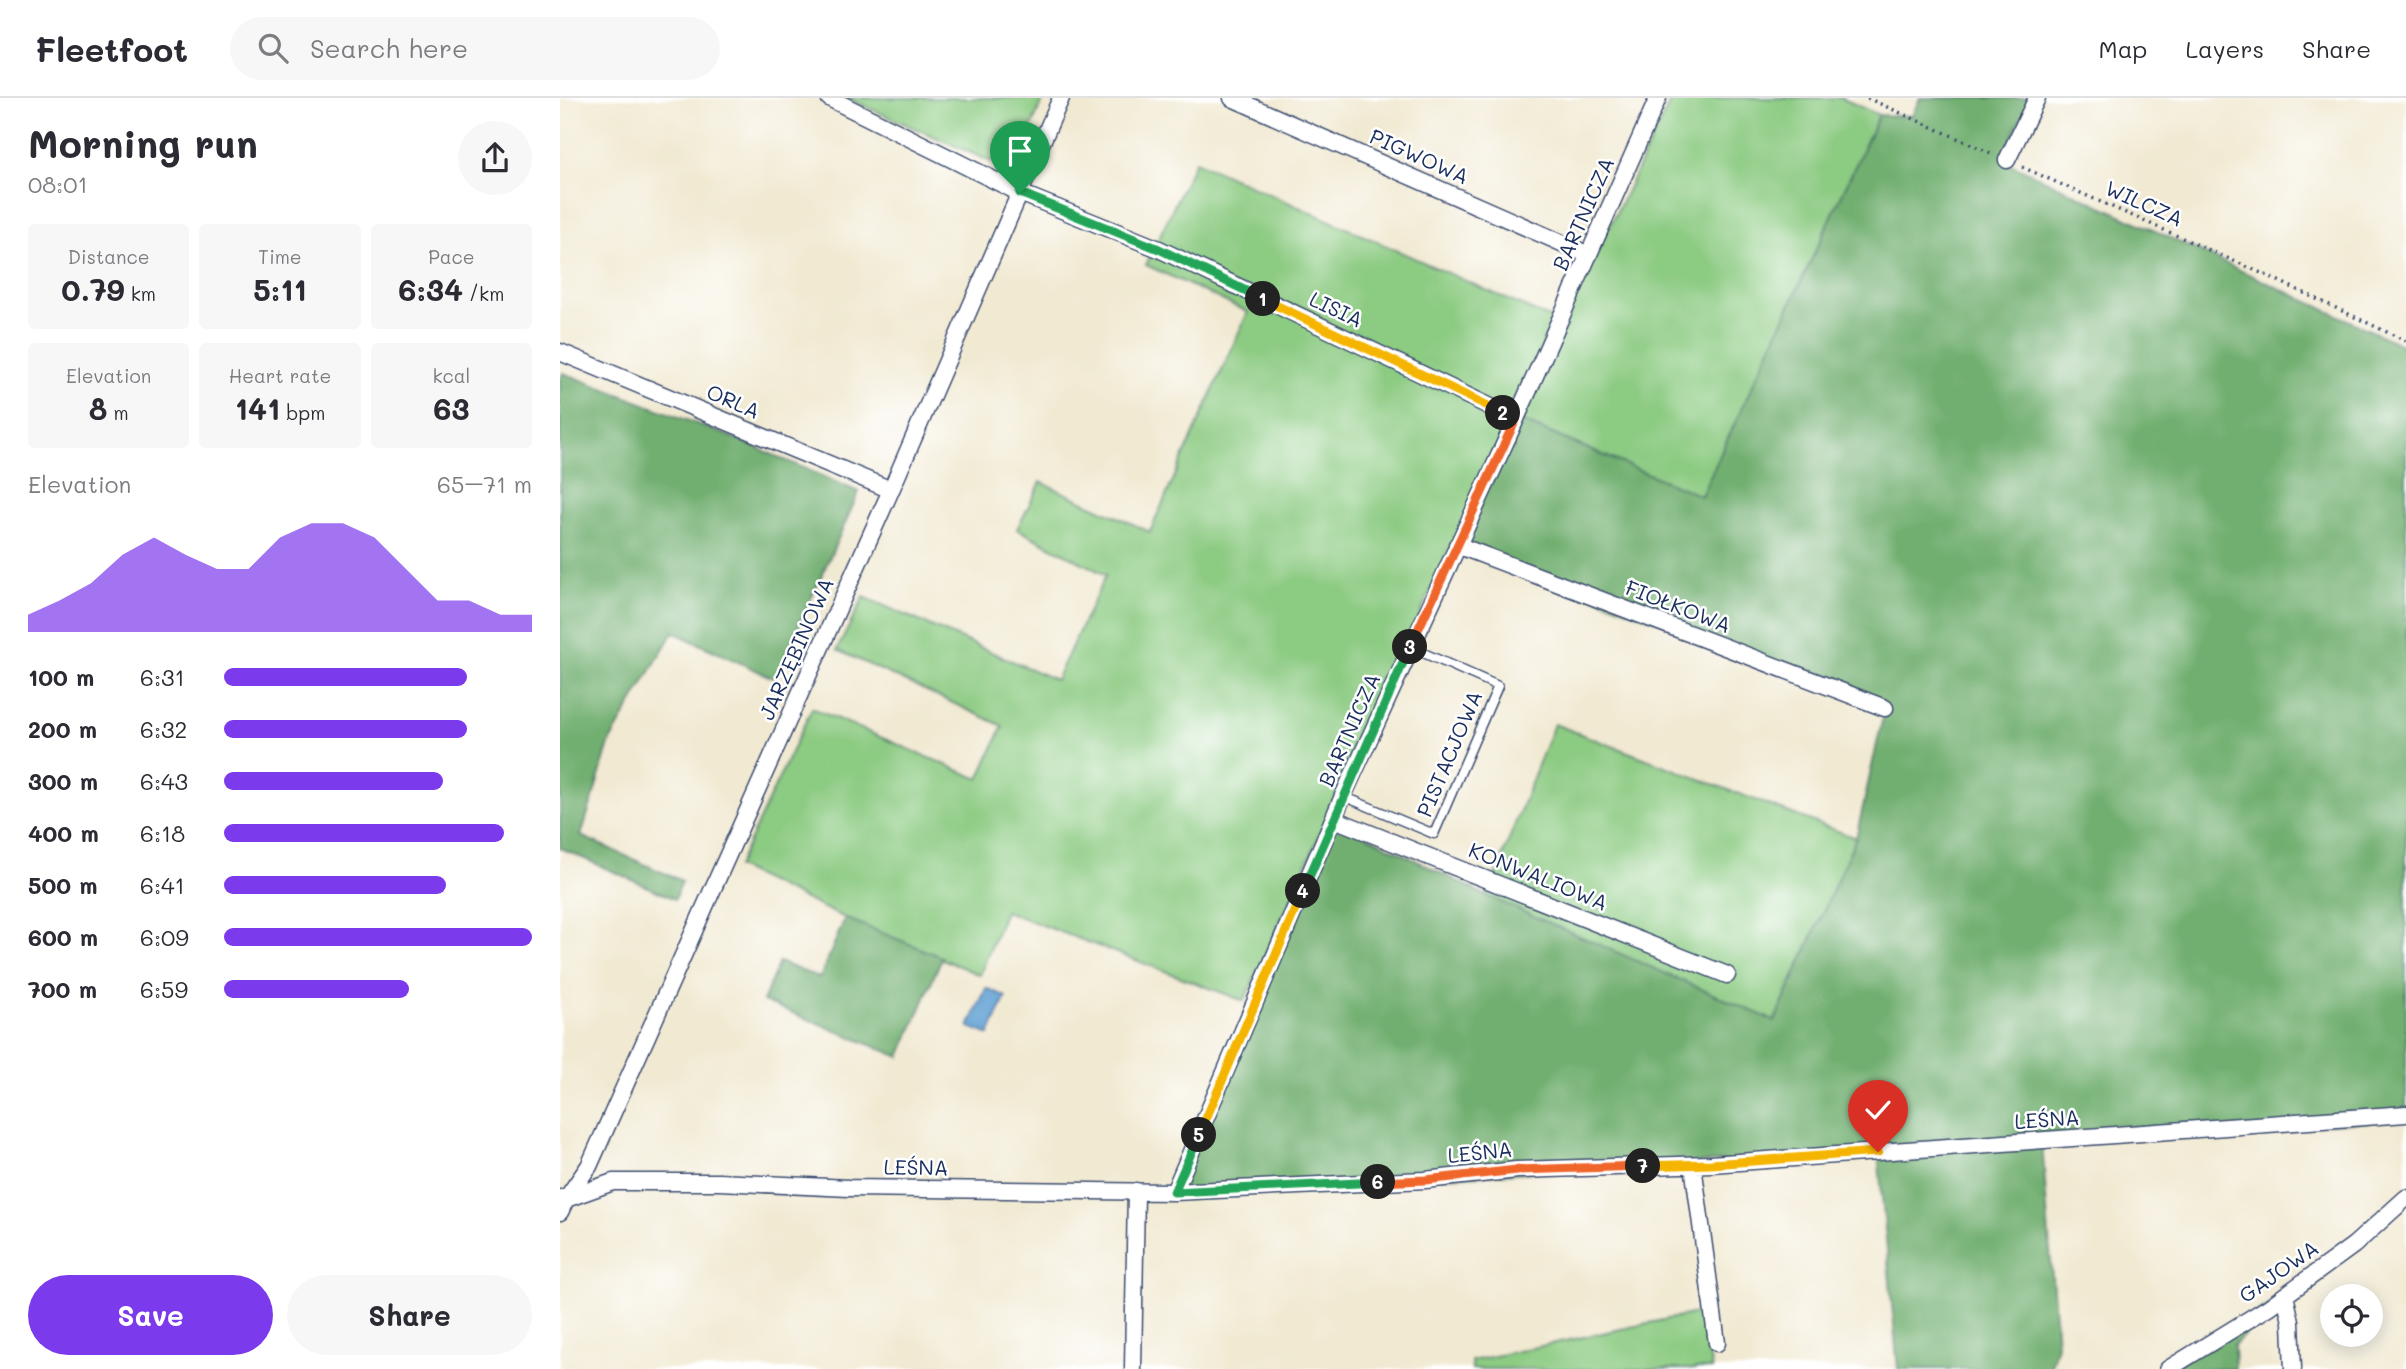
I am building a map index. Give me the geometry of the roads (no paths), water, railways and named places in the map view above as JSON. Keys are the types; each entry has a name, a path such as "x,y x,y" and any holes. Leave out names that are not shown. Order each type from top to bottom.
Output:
{"street":[{"name":"LISIA","path":"829,98 1020,193 1159,249 1516,419"},
{"name":"JARZĘBINOWA","path":"562,1203 589,1166 891,490 1061,98"},
{"name":"PIGWOWA","path":"1232,98 1589,255"},
{"name":"BARTNICZA","path":"1174,1192 1343,796 1516,419 1658,98"},
{"path":"2007,160 2037,98"},
{"name":"ORLA","path":"560,352 891,490"},
{"name":"FIOŁKOWA","path":"1457,545 1885,708"},
{"name":"KONWALIOWA","path":"1334,819 1727,975"},
{"name":"LEŚNA","path":"562,1203 613,1182 1174,1192 1425,1180 1517,1170 1693,1165 2406,1114"},
{"path":"1693,1165 1717,1343"},
{"path":"1133,1369 1136,1191"},
{"name":"GAJOWA","path":"2168,1369 2285,1295 2354,1245 2406,1198"},
{"path":"2285,1295 2291,1322 2293,1369"}],"lane":[{"name":"PISTACJOWA","path":"1343,796 1434,834 1499,686 1410,647"}],"water":[{"path":"986,988 1006,997 989,1035 969,1027"}]}
